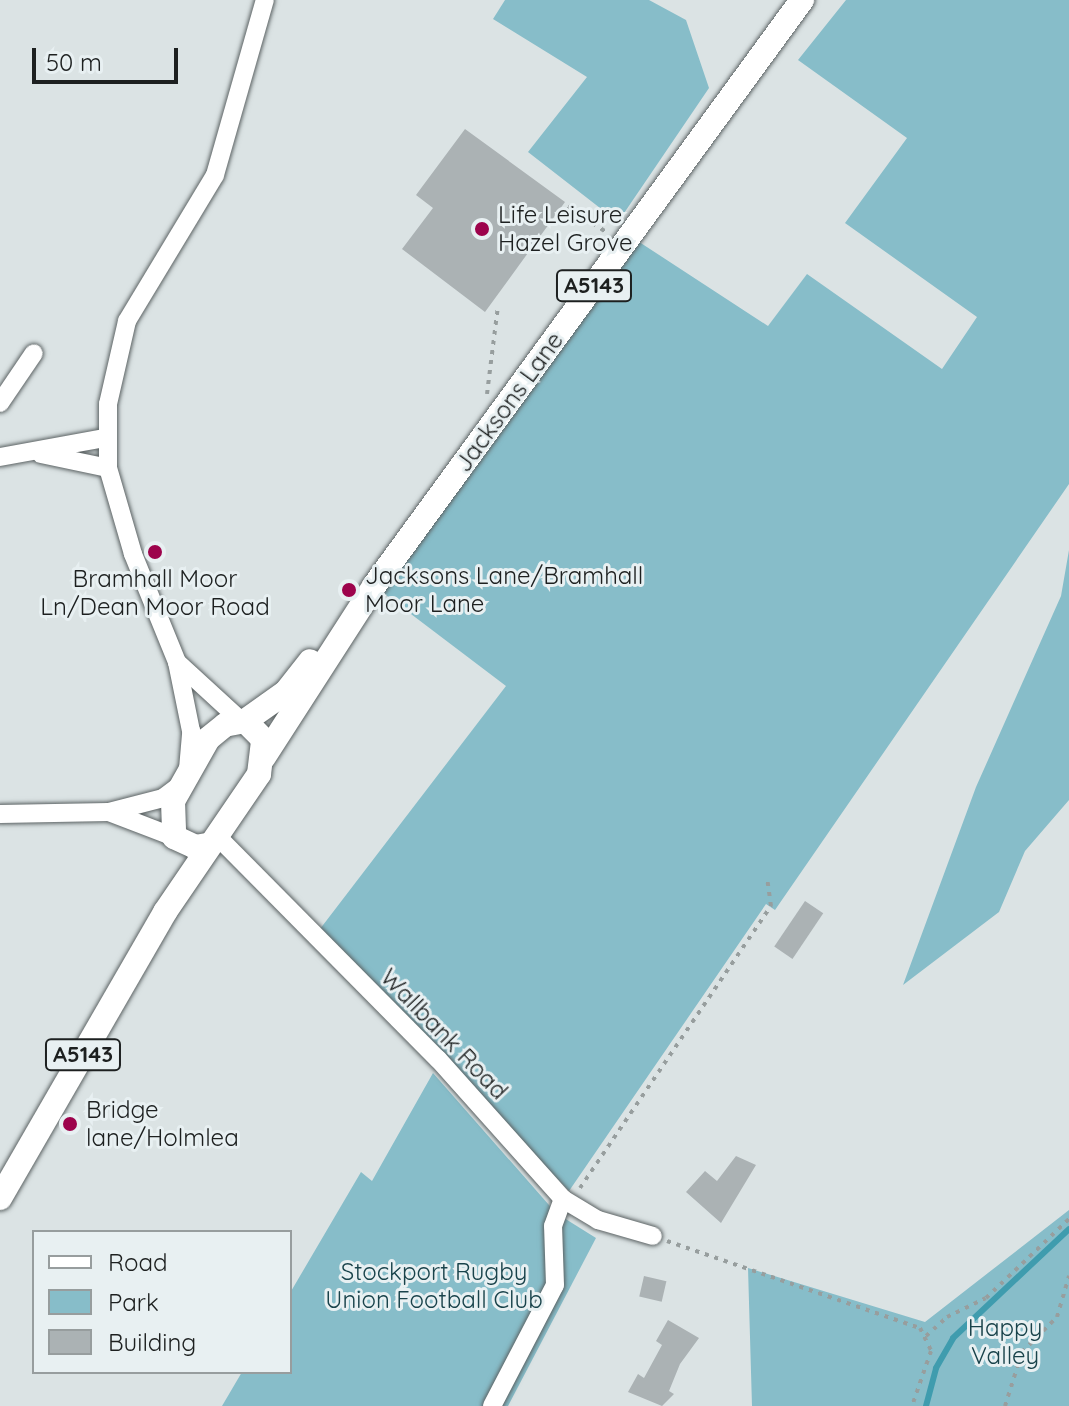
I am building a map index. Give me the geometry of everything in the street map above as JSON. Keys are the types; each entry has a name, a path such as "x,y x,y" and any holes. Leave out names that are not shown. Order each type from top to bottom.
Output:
{"main road":[{"name":"Jacksons Lane","path":"213,840 259,774 264,757 385,571 802,0"},
{"name":"Jacksons Lane","path":"184,778 208,739 286,692 385,571"},
{"path":"242,720 263,739 264,757"},
{"path":"184,778 172,811 176,838 213,840"},
{"name":"A5143","path":"165,912 176,838"},
{"name":"A5143","path":"0,1198 165,912 213,840"}],"street":[{"path":"0,814 109,812 163,798 184,778 191,731 177,662 133,554 108,468 105,438 127,321 215,175 265,0"},
{"path":"0,403 34,353"},
{"path":"0,457 105,438"},
{"path":"35,452 108,468"},
{"path":"177,662 242,720"},
{"path":"109,812 176,838"},
{"name":"Wallbank Road","path":"213,840 438,1059 566,1201 598,1220 653,1236"},
{"path":"492,1406 555,1285 553,1226 566,1201"}],"path":[{"path":"568,206 610,235"},
{"path":"487,399 498,306"},
{"path":"566,1201 771,906 767,879"},
{"path":"926,1336 947,1317 986,1298 1069,1219"},
{"path":"653,1236 900,1320 926,1336 931,1351 912,1406"},
{"path":"1005,1406 1022,1352 1057,1317 1069,1276"}],"green space":[{"path":"505,0 649,0 686,20 709,88 618,222 528,152 587,77 493,19"},
{"path":"846,0 1069,0 1069,484 775,910 766,904 569,1191 320,929 506,686 374,586 630,236 768,326 807,274 942,369 977,317 845,223 907,138 798,60"},
{"path":"1069,550 1069,800 1025,851 999,912 903,985 976,787 1061,596"},
{"name":"Stockport Rugby Union Football Club","path":"433,1073 556,1213 596,1238 508,1406 222,1406 241,1374 292,1374 292,1290 361,1172 372,1181"},
{"name":"Happy Valley","path":"1069,1210 1069,1406 752,1406 748,1268 925,1322"}],"building":[{"name":"Life Leisure Hazel Grove","path":"465,129 565,202 485,312 402,249 433,208 416,195"},
{"path":"805,901 823,913 792,959 774,947"},
{"path":"736,1156 756,1165 721,1223 686,1192 705,1171 717,1181"},
{"path":"644,1276 666,1281 662,1302 639,1296"},
{"path":"668,1320 699,1338 680,1364 669,1391 674,1394 662,1406 628,1392 638,1374 644,1378 662,1345 656,1341"}],"waterway":[{"path":"926,1406 936,1368 953,1338 1069,1229"}],"place":[{"name":"Life Leisure Hazel Grove","path":"482,229"},
{"name":"Bramhall Moor Ln/Dean Moor Road","path":"155,552"},
{"name":"Jacksons Lane/Bramhall Moor Lane","path":"349,590"},
{"name":"Bridge lane/Holmlea","path":"70,1124"}]}
